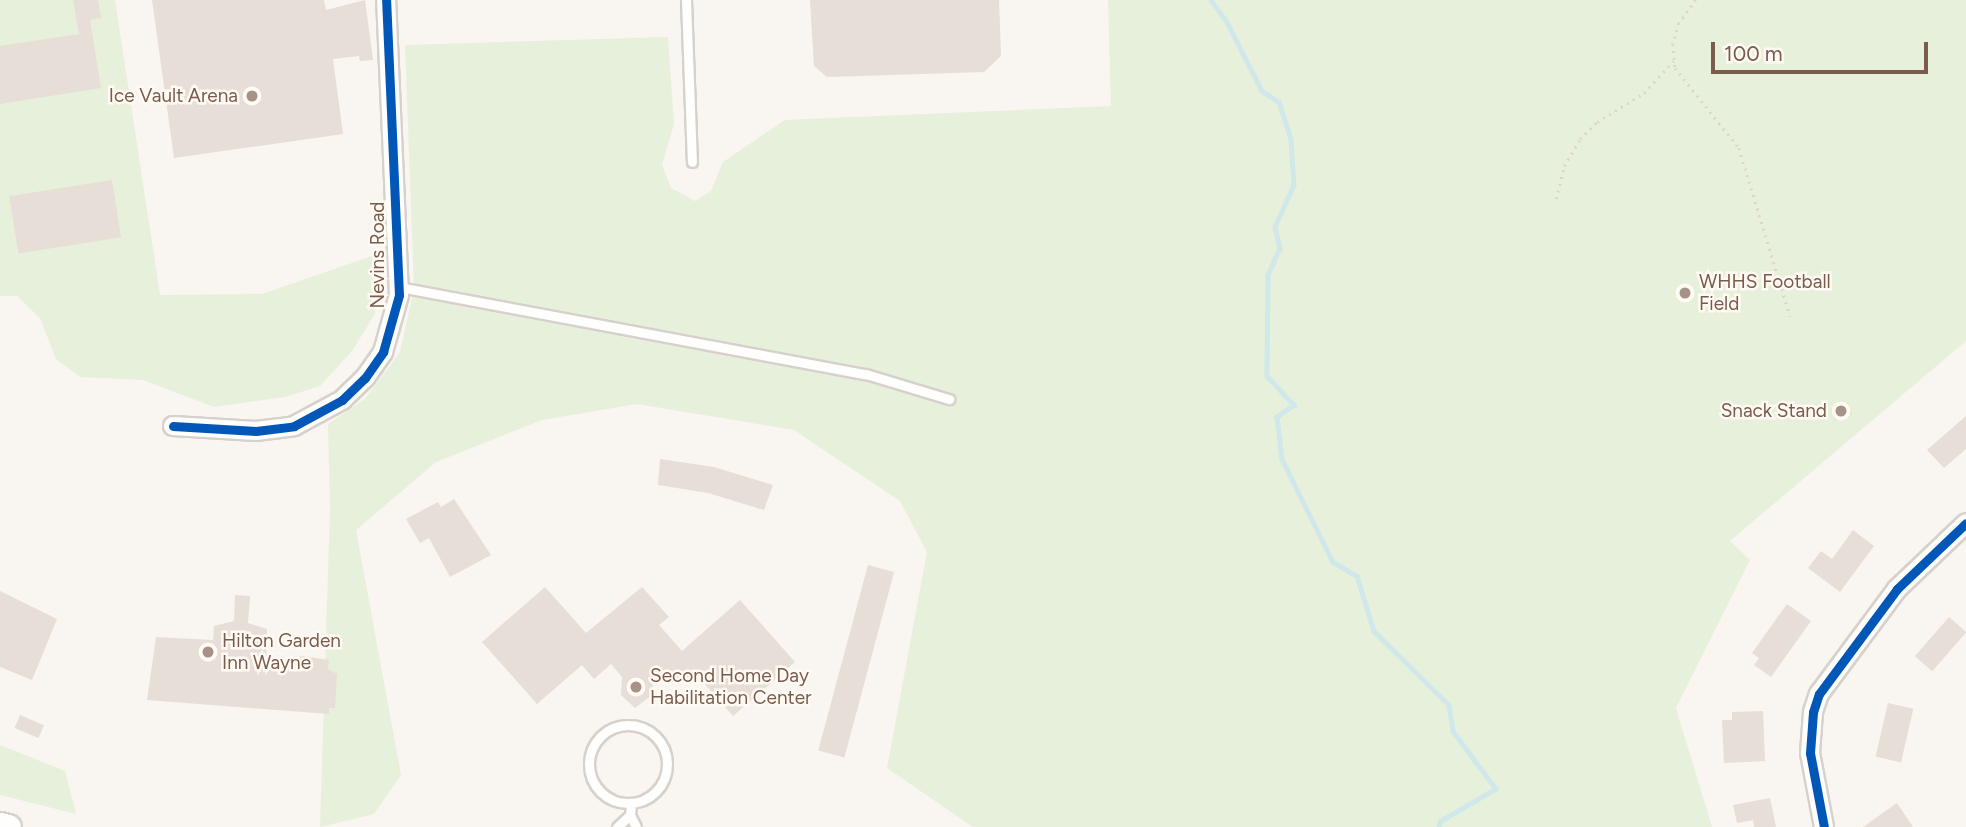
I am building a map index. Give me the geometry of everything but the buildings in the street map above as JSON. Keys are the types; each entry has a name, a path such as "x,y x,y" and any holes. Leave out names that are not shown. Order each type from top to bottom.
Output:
{"main road":[{"path":"0,825 9,827"}],"street":[{"name":"Nevins Road","path":"173,426 256,431 294,426 320,414 365,378 383,352 395,322 399,287 386,0"},
{"path":"1824,827 1810,753 1813,712 1819,694 1897,589 1966,523"}],"lane":[{"path":"686,0 692,162"},
{"path":"399,287 866,374 949,399"},
{"path":"623,724 650,732 661,746 667,764 658,790 631,804 604,794 590,766 599,738 623,724"},
{"path":"631,804 630,815 636,827"},
{"path":"618,827 630,815"}],"path":[{"path":"1696,0 1679,23 1675,59 1690,89 1739,148 1790,316"},
{"path":"1556,199 1564,166 1580,139 1597,121 1644,93 1675,59"}],"green space":[{"path":"0,0 115,0 160,295 262,294 372,256 378,277 375,314 352,351 320,386 285,397 214,407 143,380 80,377 56,359 40,318 17,296 0,296"},
{"path":"1108,0 1966,0 1966,341 1730,541 1750,560 1676,708 1712,827 973,827 887,768 927,552 900,501 794,430 637,404 542,420 436,462 356,530 401,775 374,814 320,827 330,509 328,424 365,399 400,352 414,289 405,45 668,37 674,124 662,165 671,188 695,201 711,191 723,162 785,120 1111,106"},
{"path":"0,745 65,771 76,814 0,795"}],"waterway":[{"path":"1211,0 1227,22 1262,91 1279,102 1291,140 1294,185 1275,227 1280,248 1268,275 1267,376 1294,405 1277,417 1282,459 1333,562 1357,576 1374,631 1449,705 1453,731 1496,789 1441,821 1439,827"}],"cycle path":[{"path":"173,426 256,431 294,426 342,400 365,378 383,352 399,295 386,0"},
{"path":"1824,827 1810,753 1813,712 1819,694 1897,589 1966,523"}],"place":[{"name":"Ice Vault Arena","path":"252,96"},
{"name":"WHHS Football Field","path":"1685,293"},
{"name":"Snack Stand","path":"1841,411"},
{"name":"Hilton Garden Inn Wayne","path":"208,652"},
{"name":"Second Home Day Habilitation Center","path":"636,687"}]}
